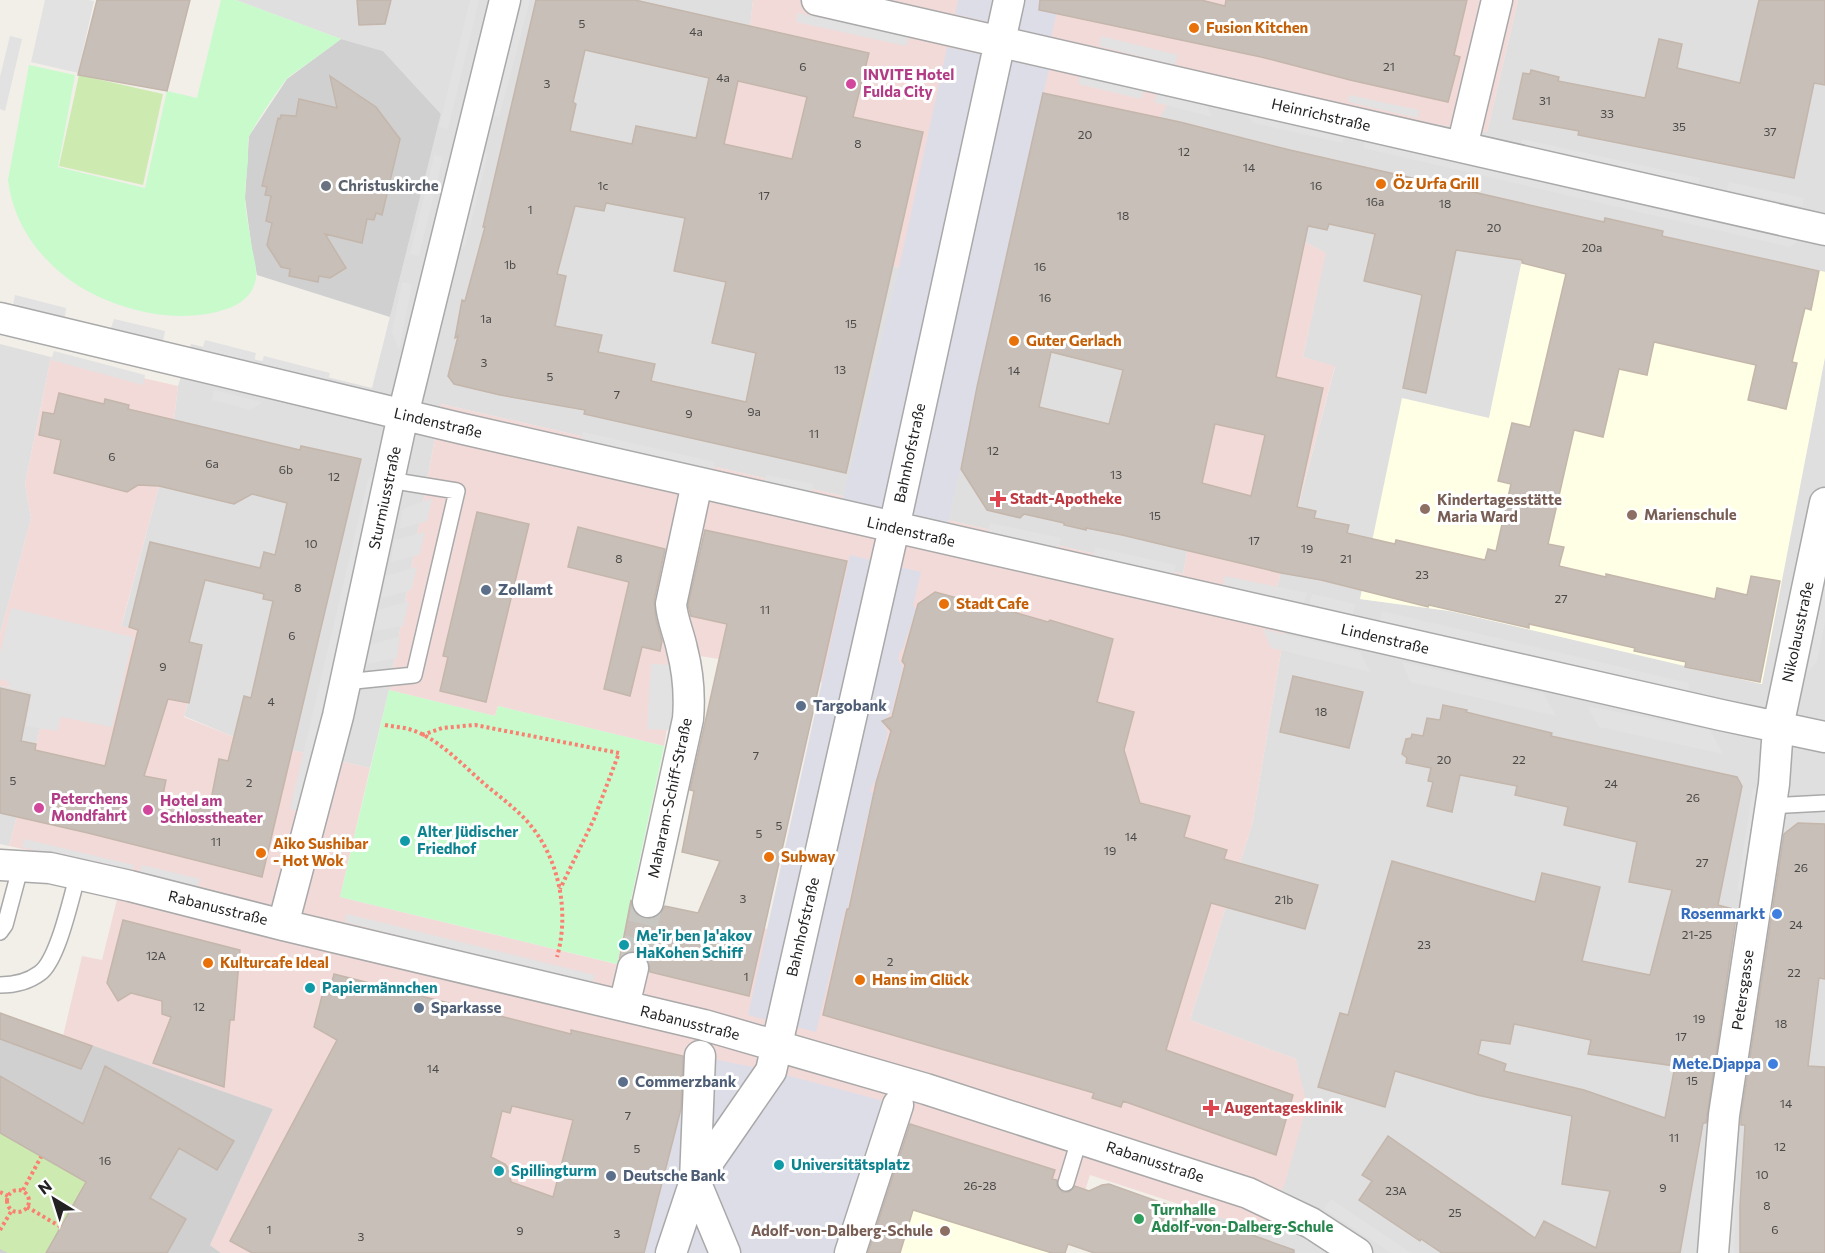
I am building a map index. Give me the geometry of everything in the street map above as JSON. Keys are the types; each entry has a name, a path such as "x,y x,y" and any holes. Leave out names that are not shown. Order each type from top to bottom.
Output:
{"street":[{"name":"Sturmiusstraße","path":"283,925 338,716 403,415 505,0"},
{"name":"Heinrichstraße","path":"817,0 1825,230"},
{"name":"Bahnhofstraße","path":"777,1046 894,528 1009,0"},
{"path":"1462,147 1497,0"},
{"name":"Lindenstraße","path":"0,318 697,483 1710,713 1825,737"},
{"name":"Maharam-Schiff-Straße","path":"648,902 688,718 690,698 683,651 670,604 697,483"},
{"name":"Nikolausstraße","path":"1778,727 1825,503"},
{"name":"Petersgasse","path":"1713,1253 1724,1114 1774,784 1778,727"},
{"name":"Rabanusstraße","path":"10,865 50,868 130,886 283,925 704,1025 777,1046 1080,1137 1248,1193 1311,1224 1357,1253"},
{"path":"624,1006 633,968"},
{"path":"695,1181 771,1071 777,1046"},
{"path":"671,1253 695,1181 700,1056"},
{"path":"850,1253 898,1105"},
{"path":"695,1181 725,1253"}],"lane":[{"path":"345,682 414,675 457,491 389,480"},
{"path":"1770,806 1825,803"},
{"path":"0,932 6,924 10,865"},
{"path":"0,985 27,981 42,972 53,956 78,874"},
{"path":"1066,1183 1080,1137"}],"path":[{"path":"385,725 411,730 444,750 526,820 540,838 551,859 560,889 562,925 558,957"},
{"path":"422,735 442,728 475,725 619,753 594,819 560,889"},
{"path":"22,1190 41,1157"},
{"path":"22,1190 28,1195 29,1202 27,1207 16,1212 7,1203 8,1196 11,1192 22,1190"},
{"path":"0,1191 8,1196"},
{"path":"27,1207 61,1227"},
{"path":"0,1230 12,1210"}],"shaded area":[{"path":"45,0 94,1 78,73 31,62"},
{"path":"236,0 753,0 750,27 724,144 617,205 892,265 1229,367 1183,574 441,404 389,690 370,768 234,737 184,716 188,703 121,628 159,486 174,420 178,386 191,344 372,388 441,114 383,51 341,39"},
{"path":"470,0 479,0 448,129 439,127"},
{"path":"515,0 530,0 499,117 486,114"},
{"path":"753,0 1518,0 1487,132 1179,84 1159,119 1271,235 1305,242 1326,253 1303,357 1335,366 1275,594 1295,600 1284,634 1252,825 1190,1020 1296,1059 1307,1105 1285,1183 1261,1231 1090,1175 1065,1253 913,1210 900,1253 221,1253 210,1245 273,1109 63,1036 82,956 102,960 124,871 9,846 49,695 0,686 0,635 31,518 25,484 51,357 178,386 174,420 159,486 121,627 202,645 184,717 234,737 370,768 340,897 616,964 631,899 823,941 882,692 820,682 719,659 680,653 664,746 498,706 495,716 389,690 441,404 1183,574 1229,367 892,265 617,205 636,126 724,144 750,27"},
{"path":"958,0 1060,0 1051,37 955,14"},
{"path":"1518,0 1825,0 1825,272 1662,236 1663,232 1604,222 1522,260 1489,419 1360,599 1450,611 1761,684 1825,357 1825,1253 1187,1253 1202,1211 1261,1231 1296,1059 1190,1020 1252,825 1284,634 1295,600 1275,594 1335,367 1303,357 1325,253 1305,242 1271,235 1046,90 1179,84 1487,132"},
{"path":"798,13 910,36 906,46 796,22"},
{"path":"10,36 22,39 5,111 0,109 0,77"},
{"path":"1101,36 1178,55 1175,65 1099,46"},
{"path":"341,39 383,51 441,114 390,317 257,275 252,250 245,198 249,136 287,79"},
{"path":"947,47 1049,69 947,527 842,503 901,259"},
{"path":"1080,74 1144,89 1141,99 1078,84"},
{"path":"1157,92 1206,104 1212,117 1154,102"},
{"path":"1349,95 1419,110 1418,118 1348,102"},
{"path":"1245,114 1344,136 1342,143 1254,123"},
{"path":"1522,139 1700,178 1699,185 1520,146"},
{"path":"1366,140 1801,238 1790,247 1363,148"},
{"path":"478,151 488,153 466,244 452,260"},
{"path":"434,155 443,157 419,256 410,254"},
{"path":"1729,182 1804,198 1802,206 1727,190"},
{"name":"Marienschule","path":"1606,218 1663,231 1663,236 1825,272 1825,357 1762,684 1450,611 1360,599 1402,398 1489,418 1522,260 1604,222"},
{"path":"402,282 412,284 399,350 392,332"},
{"path":"15,295 66,308 65,317 13,305"},
{"path":"114,319 165,331 163,341 111,328"},
{"path":"205,340 256,353 254,362 202,350"},
{"path":"0,344 51,357 25,484 31,518 0,635"},
{"path":"54,351 145,375 143,385 51,360"},
{"path":"264,356 330,373 327,382 261,365"},
{"path":"214,390 262,402 251,410 212,400"},
{"path":"583,432 715,462 713,473 581,442"},
{"path":"381,464 298,811 290,809 368,480"},
{"path":"766,475 814,484 812,494 764,484"},
{"path":"432,498 427,521 399,529 403,509"},
{"path":"990,523 1061,538 1058,549 988,534"},
{"path":"425,532 419,555 391,562 394,540"},
{"path":"1095,547 1176,565 1174,575 1093,557"},
{"path":"850,555 921,572 913,605 916,610 898,659 903,667 891,714 887,717 884,726 888,732 876,780 870,790 876,798 870,819 866,821 848,908 846,908 816,1032 748,1015"},
{"path":"417,567 411,590 382,598 385,576"},
{"path":"1225,576 1307,593 1304,603 1223,586"},
{"path":"1825,581 1825,622 1817,662 1807,673"},
{"path":"1312,594 1355,604 1353,614 1309,604"},
{"path":"409,601 403,626 373,631 378,610"},
{"path":"11,608 133,637 112,727 61,717 57,731 26,726 32,692 8,687 9,682 0,679 0,654"},
{"path":"1382,611 1689,683 1688,693 1379,623"},
{"path":"1263,629 1360,652 1370,672 1271,648"},
{"path":"400,637 397,658 367,664 371,644"},
{"path":"1402,662 1544,694 1556,716 1410,682"},
{"path":"651,664 675,665 671,730 647,729"},
{"path":"0,686 49,695 9,846 0,844"},
{"path":"1587,706 1710,730 1723,754 1599,727"},
{"path":"1753,788 1764,790 1748,892 1737,891"},
{"path":"24,839 134,865 131,873 22,847"},
{"path":"142,865 200,879 197,888 140,874"},
{"path":"347,914 595,975 592,984 345,922"},
{"path":"0,1013 273,1109 210,1245 221,1253 0,1253"},
{"name":"Universitätsplatz","path":"694,1055 771,1071 910,1108 863,1253 644,1253"},
{"path":"1727,1149 1738,1150 1734,1253 1723,1253"},
{"path":"1331,1199 1411,1253 1391,1253 1324,1209"},
{"name":"Adolf-von-Dalberg-Schule","path":"913,1210 1052,1253 900,1253"}],"green space":[{"path":"221,0 236,0 341,39 288,78 266,108 249,137 245,202 256,278 249,294 243,300 223,310 184,316 163,315 121,306 83,289 55,268 27,235 15,209 8,180 29,65 75,75 58,167 145,188 167,91 197,98"},
{"path":"79,75 163,94 143,185 59,166"},
{"path":"389,690 495,716 498,706 664,746 617,964 340,897"},
{"path":"0,1133 86,1182 46,1253 8,1253 0,1249"}],"building":[{"path":"97,0 190,0 167,91 78,75"},
{"path":"357,0 391,0 385,24 359,25"},
{"path":"536,0 635,0 869,53 853,117 923,132 846,473 584,414 585,410 500,395 454,384 448,376 458,336 455,338 462,300 465,301 485,227 483,227","holes":["585,50 709,78 696,138 636,126 632,144 570,131 576,104 573,102","738,81 807,97 792,159 724,144","606,203 685,218 674,271 726,282 712,343 756,353 746,402 651,381 655,364 598,352 602,335 555,326 566,276 557,274 575,206 604,211"]},
{"path":"1040,0 1201,0 1225,6 1226,0 1467,0 1454,55 1460,57 1448,102 1261,57 1039,10"},
{"path":"1759,0 1825,0 1825,85 1814,83 1794,178 1578,135 1579,131 1513,119 1523,73 1530,74 1531,70 1559,77 1558,81 1645,98 1659,39 1682,44 1677,68 1740,83"},
{"name":"Christuskirche","path":"330,76 376,107 400,139 382,215 376,213 374,220 367,219 362,243 325,234 346,268 330,278 319,276 318,282 289,276 290,269 281,267 267,245 272,223 266,221 271,196 265,195 267,187 262,186 278,118 280,119 281,115 296,116 299,99 337,108"},
{"path":"1043,93 1180,122 1290,150 1604,222 1605,218 1663,231 1662,236 1819,271 1811,310 1805,308 1792,362 1797,363 1786,409 1748,400 1756,365 1654,342 1647,375 1619,369 1603,437 1574,430 1548,544 1564,547 1559,566 1606,577 1606,574 1715,599 1717,588 1747,595 1751,576 1780,581 1760,682 1685,667 1686,662 1529,624 1529,628 1429,605 1428,607 1122,535 1086,528 1086,530 1024,514 1020,518 987,510 961,469 977,387","holes":["1329,224 1375,234 1364,281 1422,295 1403,388 1426,393 1456,250 1522,260 1522,263 1566,274 1530,427 1512,423 1498,481 1511,484 1496,551 1488,549 1485,560 1396,540 1395,544 1347,533 1349,525 1314,518 1316,511 1297,507 1323,388 1276,377 1308,226 1327,230","1051,352 1123,370 1109,424 1039,407","1215,424 1265,435 1251,496 1202,483"]},
{"path":"59,393 104,404 105,399 129,405 128,409 300,450 301,446 361,459 262,877 0,813 0,688 30,695 21,741 36,744 35,750 105,766 138,630 129,627 150,542 260,568 264,552 275,555 287,503 252,494 234,504 159,486 138,485 127,492 54,473 61,440 39,435 43,412 54,414","holes":["205,580 264,594 263,599 273,601 251,698 244,696 228,761 219,759 210,805 163,795 166,780 144,776 168,699 189,703 202,645 189,642"]},
{"name":"Zollamt","path":"477,512 529,524 486,702 440,691 448,657 443,656"},
{"path":"578,527 665,549 654,601 662,641 660,651 642,647 630,696 604,689 629,582 568,567"},
{"path":"705,530 847,561 749,996 650,972 645,956 638,951 629,951 620,957 631,900 636,914 645,919 653,919 665,906 698,913 720,861 682,852 694,791 690,790 727,624 691,616 688,605"},
{"path":"935,592 983,605 992,601 996,607 1113,639 1097,702 1134,712 1124,750 1140,803 1190,816 1184,837 1227,850 1224,859 1318,885 1305,929 1211,903 1166,1050 1293,1095 1276,1155 1123,1101 1121,1107 1092,1098 1094,1093 823,1015 876,783 891,731 882,721 892,717 905,665 902,661 918,604"},
{"path":"1293,676 1363,692 1349,748 1280,732"},
{"path":"1443,705 1467,710 1466,712 1552,733 1551,736 1737,777 1742,786 1718,905 1737,910 1706,1123 1703,1123 1680,1253 1442,1253 1359,1200 1372,1181 1362,1175 1388,1136 1535,1238 1544,1221 1596,1248 1610,1191 1562,1184 1572,1116 1477,1095 1395,1071 1385,1107 1318,1087 1340,1013 1348,1015 1392,861 1535,902 1542,873 1600,887 1582,961 1650,975 1672,890 1629,882 1637,842 1564,825 1568,807 1515,795 1517,786 1460,775 1452,812 1427,806 1433,782 1428,781 1431,768 1406,763 1407,758 1402,754 1406,739 1411,738 1412,734 1423,736 1427,718 1440,720","holes":["1514,1024 1591,1040 1588,1054 1675,1066 1665,1118 1584,1090 1504,1071 1506,1064 1478,1054 1481,1040 1510,1044"]},
{"path":"1798,823 1825,824 1825,979 1819,978 1808,1066 1825,1067 1825,1253 1740,1253 1740,1205 1745,1125 1741,1125 1741,1117 1784,834"},
{"path":"123,920 240,950 234,1020 230,1020 224,1087 153,1063 171,1017 162,1014 162,1001 131,993 118,1001 107,983"},
{"path":"334,974 571,1034 571,1030 683,1056 681,1109 644,1253 252,1253 230,1241 337,1040 314,1027 323,992 329,994","holes":["512,1106 573,1120 553,1197 511,1182 509,1169 505,1164 491,1157 502,1111 510,1113"]},
{"path":"0,1013 92,1046 81,1069 0,1039"},
{"path":"105,1066 234,1141 217,1170 179,1148 150,1198 186,1219 167,1253 46,1253 86,1182 0,1133 0,1076 83,1124"},
{"path":"910,1124 1055,1170 1052,1179 1057,1180 1057,1186 1063,1192 1069,1192 1075,1186 1089,1191 1109,1184 1294,1250 1294,1253 1094,1253 1068,1244 1065,1253 1052,1253 913,1210 900,1253 868,1253"}],"tunnel":[{"path":"633,968 648,902"}],"place":[{"name":"Fusion Kitchen","path":"1194,28"},
{"name":"INVITE Hotel Fulda City","path":"851,84"},
{"name":"Öz Urfa Grill","path":"1381,184"},
{"name":"Christuskirche","path":"326,186"},
{"name":"Guter Gerlach","path":"1014,341"},
{"name":"Stadt-Apotheke","path":"998,499"},
{"name":"Kindertagesstätte Maria Ward","path":"1425,509"},
{"name":"Marienschule","path":"1632,515"},
{"name":"Zollamt","path":"486,590"},
{"name":"Stadt Cafe","path":"944,604"},
{"name":"Targobank","path":"801,706"},
{"name":"Peterchens Mondfahrt","path":"39,808"},
{"name":"Hotel am Schlosstheater","path":"148,810"},
{"name":"Alter Jüdischer Friedhof","path":"405,841"},
{"name":"Aiko Sushibar - Hot Wok","path":"261,853"},
{"name":"Subway","path":"769,857"},
{"name":"Rosenmarkt","path":"1777,914"},
{"name":"Me'ir ben Ja'akov HaKohen Schiff","path":"624,945"},
{"name":"Kulturcafe Ideal","path":"208,963"},
{"name":"Hans im Glück","path":"860,980"},
{"name":"Papiermännchen","path":"310,988"},
{"name":"Sparkasse","path":"419,1008"},
{"name":"Mete.Djappa","path":"1773,1064"},
{"name":"Commerzbank","path":"623,1082"},
{"name":"Augentagesklinik","path":"1211,1108"},
{"name":"Universitätsplatz","path":"779,1165"},
{"name":"Spillingturm","path":"499,1171"},
{"name":"Deutsche Bank","path":"611,1176"},
{"name":"Turnhalle Adolf-von-Dalberg-Schule","path":"1139,1219"},
{"name":"Adolf-von-Dalberg-Schule","path":"945,1231"}]}
